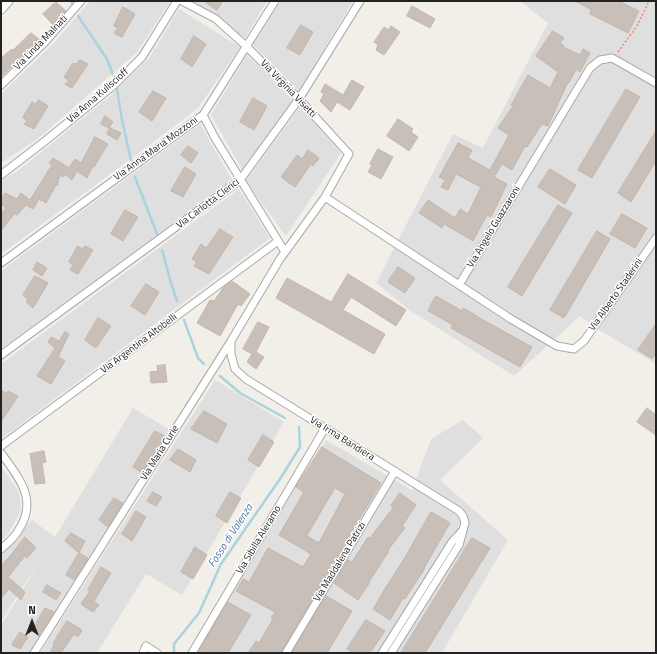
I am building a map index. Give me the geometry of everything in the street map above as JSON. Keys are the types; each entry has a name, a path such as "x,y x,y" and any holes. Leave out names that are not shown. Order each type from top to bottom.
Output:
{"street":[{"path":"1,9 8,1"},
{"name":"Via Linda Malnati","path":"1,85 45,42 81,1"},
{"name":"Via Anna Kuliscioff","path":"1,175 114,85 142,57 177,1"},
{"name":"Via Virginia Visetti","path":"182,1 216,18 299,99 349,154 325,196 285,252"},
{"name":"Via Anna Maria Mozzoni","path":"1,263 203,115 275,1"},
{"name":"Via Carlotta Clerici","path":"1,355 240,180 299,99 360,1"},
{"path":"612,58 656,83"},
{"name":"Via Angelo Guazzaroni","path":"460,285 590,68 600,60 612,58"},
{"path":"203,115 214,138 285,252"},
{"path":"325,196 460,285"},
{"name":"Via Alberto Staderini","path":"460,285 511,319 556,346 574,349 584,341 656,238"},
{"name":"Via Argentina Altobelli","path":"1,446 278,241"},
{"name":"Via Maria Curie","path":"34,653 231,341 285,252"},
{"name":"Via Irma Bandiera","path":"231,341 230,354 234,369 246,379 459,510 465,523 464,529"},
{"name":"Via Sibilla Aleramo","path":"192,653 325,428"},
{"path":"1,452 22,482 26,496 27,509 25,518 18,532 1,550"},
{"name":"Via Maddalena Patrizi","path":"286,653 395,471"},
{"path":"382,653 452,542 464,529"},
{"path":"391,653 459,545 464,529"},
{"path":"144,650 157,653"}],"path":[{"path":"612,58 617,54 638,26 649,1"}],"shaded area":[{"path":"90,1 170,2 137,52 40,137 1,163 1,94 54,43"},
{"path":"191,1 267,1 245,38"},
{"path":"281,1 353,1 299,91 253,45"},
{"path":"656,1 656,364 601,331 580,316 514,376 411,311 376,283 453,134 483,148 548,23 521,2"},
{"path":"179,9 240,47 198,108 1,254 1,181 19,170 110,96 149,58"},
{"path":"247,55 293,100 242,169 211,115"},
{"path":"300,107 341,153 286,236 246,181"},
{"path":"200,124 232,180 1,349 1,271"},
{"path":"239,189 270,238 1,439 1,364"},
{"path":"215,380 284,422 182,595 146,574 97,653 40,653"},
{"path":"133,408 169,429 29,653 1,653 1,626 42,558 1,621 1,554 32,520 55,537"},
{"path":"463,420 483,438 440,480 508,540 442,653 188,653 326,440 412,490 431,439"},
{"path":"1,466 19,492 21,510 8,534 1,541"}],"building":[{"path":"204,1 223,1 217,10"},
{"path":"575,1 618,1 639,11 628,33 590,14 591,10"},
{"path":"56,2 66,11 53,25 43,14"},
{"path":"412,6 435,19 430,28 407,16"},
{"path":"123,7 135,14 122,37 114,33 118,28 114,26"},
{"path":"301,25 313,32 300,55 287,48"},
{"path":"391,26 400,32 384,55 376,50 378,45 374,42 384,27 389,30"},
{"path":"553,31 564,38 560,43 564,46 563,47 580,55 583,49 590,53 580,72 576,69 569,83 568,82 548,126 542,124 527,147 525,146 512,170 502,164 494,177 507,184 491,217 487,215 473,241 444,224 442,228 419,213 428,200 455,218 460,209 468,214 481,187 456,174 448,190 441,187 445,180 439,177 458,143 472,150 468,158 490,170 509,135 498,128 513,106 511,105 528,75 550,88 558,72 536,56"},
{"path":"31,33 40,40 1,77 1,58 12,49 13,50"},
{"path":"194,36 206,44 192,67 181,59"},
{"path":"80,60 88,64 72,88 65,84 69,81 64,77 73,63 76,64"},
{"path":"352,80 364,87 350,110 337,102 331,112 320,101 324,94 321,92 325,84 343,95"},
{"path":"626,89 640,97 592,178 578,170"},
{"path":"153,91 166,98 152,121 139,112"},
{"path":"253,98 267,106 254,130 240,122"},
{"path":"39,100 48,106 34,129 24,124 27,122 23,117 32,102 35,104"},
{"path":"105,116 113,122 109,128 101,124"},
{"path":"398,119 413,129 411,132 418,137 409,151 387,136"},
{"path":"110,128 121,133 117,140 107,134"},
{"path":"656,131 656,161 631,202 618,193"},
{"path":"95,137 108,144 94,167 93,166 87,178 77,171 72,180 65,174 63,177 60,175 57,186 56,185 46,203 39,199 33,209 26,205 17,215 15,214 10,219 1,231 1,213 6,208 1,204 1,199 5,193 17,199 21,193 30,200 52,165 49,163 53,158 69,168 75,159 81,163"},
{"path":"188,146 198,153 191,163 181,155"},
{"path":"378,149 393,157 381,179 368,172 372,165 370,164"},
{"path":"308,150 319,158 313,166 311,164 295,187 281,177 297,155 302,159"},
{"path":"185,167 196,174 183,197 171,191"},
{"path":"550,169 576,185 565,204 538,187"},
{"path":"558,205 572,213 522,296 508,287"},
{"path":"125,210 138,217 123,241 111,234"},
{"path":"622,214 647,228 635,248 610,234"},
{"path":"220,229 233,237 209,274 194,266 197,262 192,259 201,244 206,248"},
{"path":"597,231 610,239 564,318 550,310"},
{"path":"78,246 82,249 85,246 93,250 78,274 70,270 73,265 69,262"},
{"path":"37,262 47,268 42,276 33,270"},
{"path":"398,267 415,278 405,293 388,282"},
{"path":"348,274 406,310 396,326 351,297 343,310 385,334 374,354 276,298 287,278 331,302"},
{"path":"35,276 48,283 33,308 26,302 28,300 23,295"},
{"path":"232,281 250,294 241,306 238,304 220,336 197,323 210,300 214,301 224,287"},
{"path":"146,284 159,292 145,315 131,306"},
{"path":"436,296 462,311 463,308 532,347 520,367 451,328 453,325 428,311"},
{"path":"98,318 111,326 96,348 85,340"},
{"path":"258,322 269,327 256,352 264,357 256,369 247,362 252,354 243,349"},
{"path":"656,324 656,353 652,359 638,350"},
{"path":"65,332 69,334 58,357 65,361 51,384 37,376 55,348 48,342 51,337 59,341"},
{"path":"165,365 167,382 151,383 150,372 158,371 157,366"},
{"path":"1,390 7,394 8,391 18,396 1,422"},
{"path":"647,408 656,415 656,435 637,422"},
{"path":"204,411 227,424 217,443 191,429"},
{"path":"155,431 165,436 142,473 133,467"},
{"path":"263,435 274,442 259,467 248,460"},
{"path":"322,447 381,483 281,653 248,653 256,641 259,643 273,619 271,618 275,612 236,591 243,579 249,582 268,548 303,567 311,554 279,535 304,492 296,487","holes":["335,488 345,494 319,543 307,536"]},
{"path":"178,449 196,460 190,472 170,460"},
{"path":"44,451 46,462 42,463 45,483 35,484 30,454"},
{"path":"153,492 162,497 156,506 147,501"},
{"path":"230,492 241,498 227,523 216,516"},
{"path":"400,493 416,505 402,526 405,528 388,550 389,551 358,600 334,583 348,560 352,562 368,537 370,538 393,508 391,506"},
{"path":"114,498 123,503 108,527 99,520"},
{"path":"136,511 146,517 132,541 122,534"},
{"path":"431,512 450,523 425,568 405,599 403,598 390,620 373,609"},
{"path":"71,533 85,541 79,553 65,541"},
{"path":"25,537 36,548 27,558 25,556 8,577 25,592 21,600 9,589 1,598 1,566"},
{"path":"472,538 490,548 425,653 401,653"},
{"path":"195,547 207,555 193,579 181,572"},
{"path":"79,553 88,558 74,580 66,575"},
{"path":"101,567 111,573 94,601 99,605 93,612 81,604 90,591 88,590"},
{"path":"47,585 61,593 56,600 43,592"},
{"path":"326,596 352,611 327,653 292,653"},
{"path":"228,602 251,615 228,653 198,653"},
{"path":"45,608 54,612 39,635 32,631"},
{"path":"366,620 385,631 370,653 353,653 347,649"},
{"path":"67,621 82,630 78,637 74,634 61,653 50,653 54,645 53,644"},
{"path":"20,632 28,637 20,649 12,645"}],"waterway":[{"name":"Fosso di Valenza","path":"71,1 73,6"},
{"name":"Fosso di Valenza","path":"78,16 107,59 113,75"},
{"name":"Fosso di Valenza","path":"117,89 131,160"},
{"name":"Fosso di Valenza","path":"135,177 157,234"},
{"name":"Fosso di Valenza","path":"162,250 177,301"},
{"name":"Fosso di Valenza","path":"184,320 198,358 204,364"},
{"name":"Fosso di Valenza","path":"220,376 240,393 285,418"},
{"name":"Fosso di Valenza","path":"174,653 174,644 199,613 221,564 280,479 300,447 299,427"}]}
